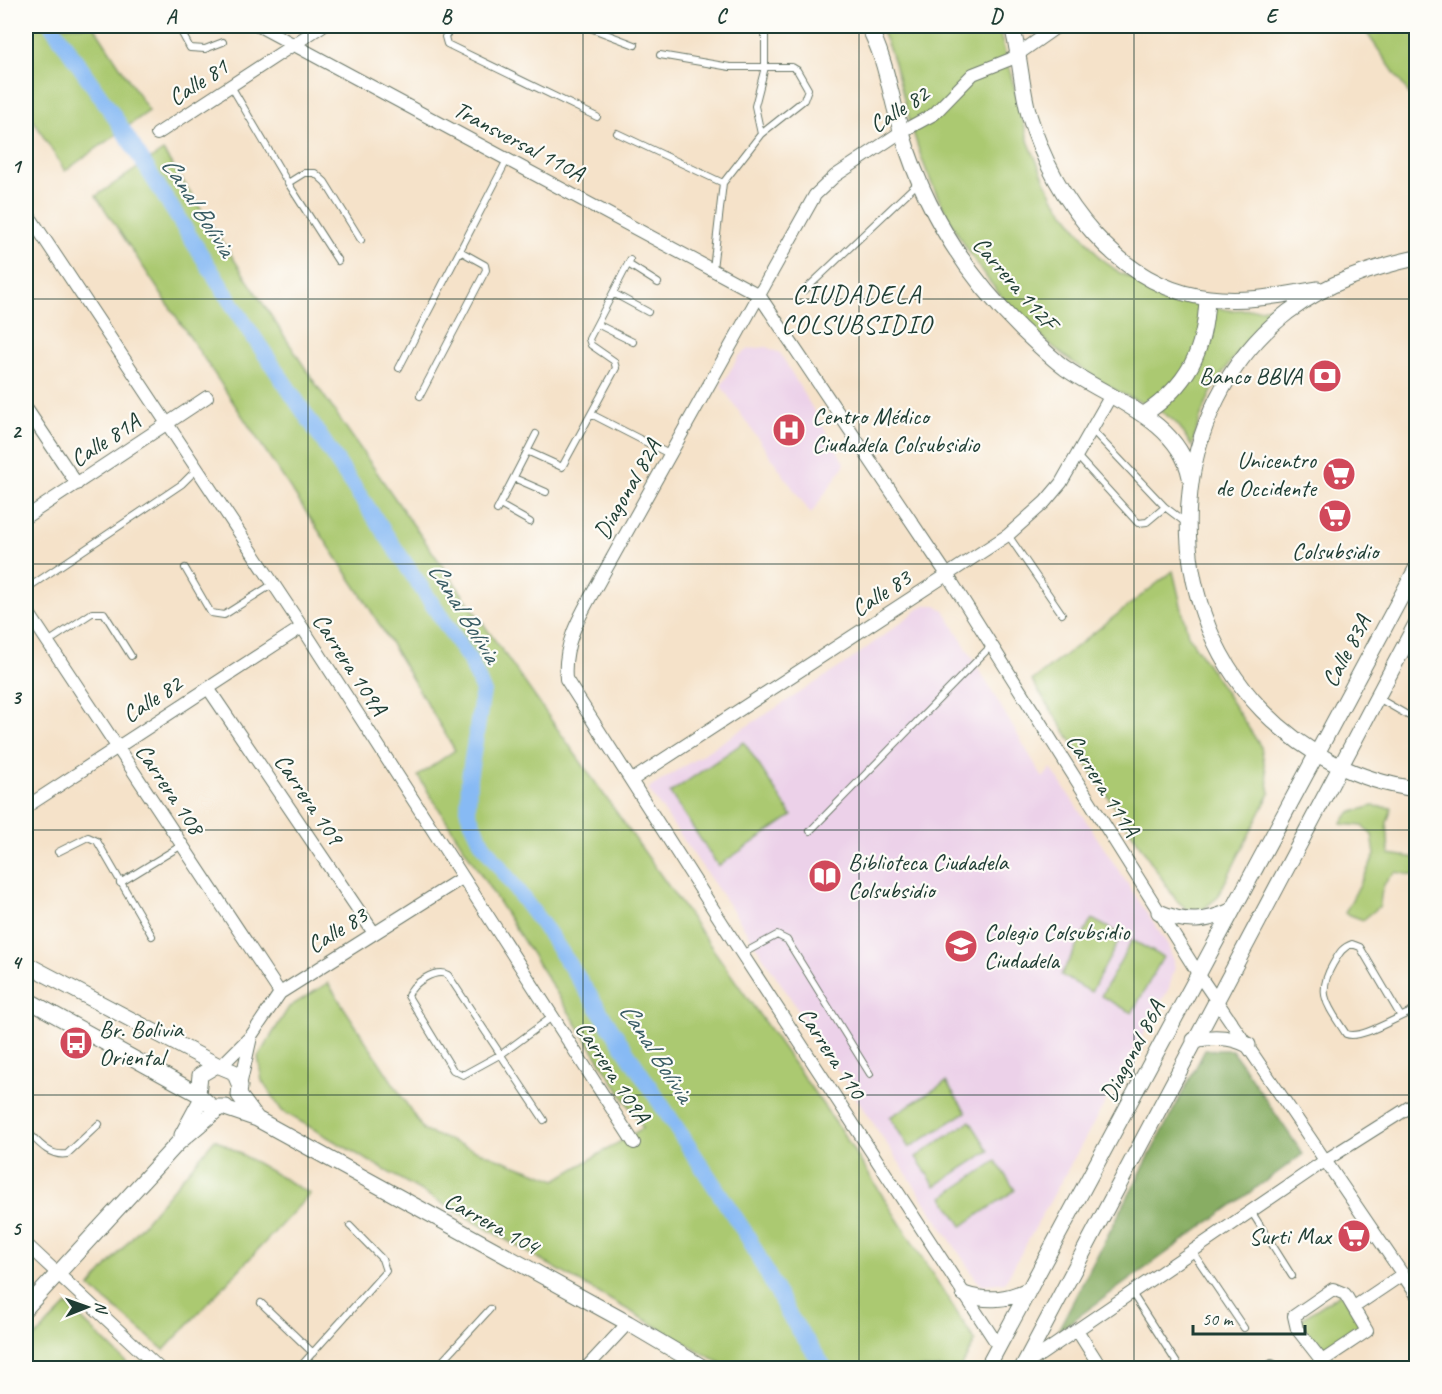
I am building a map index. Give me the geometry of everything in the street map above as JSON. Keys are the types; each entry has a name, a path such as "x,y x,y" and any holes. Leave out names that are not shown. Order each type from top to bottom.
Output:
{"street":[{"name":"Transversal 110A","path":"259,26 759,295"},
{"name":"Calle 81","path":"157,134 322,26"},
{"name":"Carrera 112F","path":"868,26 878,43 890,79 901,132 919,182 960,258 991,297 1045,351 1110,397 1143,415 1167,432 1187,460 1190,477"},
{"path":"1012,26 1020,53 1029,114 1046,162 1083,224 1118,257 1164,285 1207,298 1267,298 1327,287"},
{"name":"Calle 82","path":"800,219 825,184 901,132 945,106 962,82 973,74 1020,53 1058,26"},
{"name":"Carrera 109A","path":"26,215 302,627 634,1143"},
{"name":"Diagonal 82A","path":"632,780 566,680 564,659 575,626 672,455 800,219"},
{"path":"1416,258 1374,267 1327,287 1288,313 1253,345 1226,384 1204,428 1190,477 1186,523 1190,569 1202,614 1221,657 1247,695 1271,720 1317,755 1341,768 1392,786 1416,789"},
{"name":"Carrera 111A","path":"759,295 948,576 1199,975 1416,1294"},
{"path":"1143,415 1171,393 1192,365 1201,344 1206,321 1207,298"},
{"name":"Calle 81A","path":"26,517 207,397"},
{"name":"Calle 83","path":"632,780 1008,535 1045,502 1061,483 1110,397"},
{"path":"26,408 77,484"},
{"name":"Calle 83A","path":"1317,755 1416,568"},
{"name":"Carrera 108","path":"26,609 280,993"},
{"name":"Calle 83A","path":"1341,768 1416,624"},
{"name":"Calle 82","path":"26,807 302,627"},
{"path":"1353,684 1377,698"},
{"name":"Carrera 109","path":"208,688 374,933"},
{"name":"Diagonal 86A","path":"987,1368 1317,755"},
{"name":"Diagonal 86A","path":"1022,1368 1216,998 1341,768"},
{"name":"Carrera 110","path":"632,780 742,954 999,1347"},
{"name":"Calle 83","path":"219,1065 251,1036 280,993 462,878"},
{"path":"1159,912 1177,919 1197,921 1216,918 1233,910"},
{"name":"Carrera 104","path":"26,964 234,1072 239,1091 257,1119"},
{"path":"26,999 221,1108"},
{"name":"Calle 83","path":"239,1091 251,1036"},
{"path":"1194,1040 1208,1037 1228,1038 1248,1045"},
{"path":"178,1143 200,1097 200,1075 219,1065"},
{"path":"26,1308 178,1143 239,1091"},
{"name":"Diagonal 86A","path":"1022,1368 1326,1160 1416,1103"},
{"name":"Carrera 104","path":"221,1108 257,1119 628,1323 704,1368"},
{"path":"26,1244 159,1368"},
{"path":"1354,1307 1403,1274"},
{"path":"964,1294 998,1300 1030,1289"},
{"path":"1334,1289 1342,1291 1354,1307 1367,1329 1366,1333 1324,1361 1320,1361 1297,1329 1294,1316 1334,1289"},
{"path":"586,1368 628,1323"},
{"path":"1077,1330 1101,1368"}],"lane":[{"path":"178,26 190,48 206,49 223,42"},
{"path":"453,26 447,30 445,37 447,44 597,117"},
{"path":"585,26 635,45"},
{"path":"761,134 755,106 765,67 765,26"},
{"path":"660,55 694,63 792,67 797,70 808,89 804,100 761,134 723,183 713,270"},
{"path":"230,85 288,183 338,261"},
{"path":"617,133 723,183"},
{"path":"399,368 508,159"},
{"path":"288,183 304,173 315,173 325,182 361,240"},
{"path":"805,290 919,182"},
{"path":"420,396 486,270 485,265 460,251"},
{"path":"527,451 562,467 616,368 614,361 590,342 629,262 658,283"},
{"path":"613,293 648,312"},
{"path":"597,324 633,342"},
{"path":"591,414 672,455"},
{"path":"1092,430 1165,507 1186,523"},
{"path":"530,522 498,508 536,434"},
{"path":"1077,455 1138,523 1148,522 1165,507"},
{"path":"26,589 182,484 196,470"},
{"path":"514,478 546,492"},
{"path":"1008,535 1062,614"},
{"path":"185,568 211,613 217,615 224,615 273,584"},
{"path":"48,642 92,613 104,613 131,656"},
{"path":"810,831 991,646"},
{"path":"1377,698 1416,720"},
{"path":"58,852 92,838 97,841 152,936"},
{"path":"120,883 182,845"},
{"path":"742,954 777,935 787,940 870,1074"},
{"path":"1400,1015 1360,947 1352,944 1343,948 1325,978 1323,993 1346,1034 1359,1036 1400,1015 1416,1010"},
{"path":"544,1120 503,1053 448,975 437,973 410,990 409,1000 458,1074 468,1074 503,1053 552,1017"},
{"path":"26,1130 49,1151 60,1155 67,1154 99,1124"},
{"path":"1251,1211 1292,1276"},
{"path":"299,1368 387,1271 382,1259 350,1226"},
{"path":"1192,1251 1245,1329"},
{"path":"1132,1293 1180,1368"},
{"path":"261,1304 313,1353"},
{"path":"436,1368 490,1310"}],"shaded area":[{"name":"Centro Médico Ciudadela Colsubsidio","path":"766,347 780,353 845,464 811,514 721,386 739,356 749,349"},
{"name":"Colegio Colsubsidio Ciudadela","path":"924,605 936,605 944,610 1043,778 1051,768 1168,945 1175,967 1169,988 1005,1282 980,1285 733,911 648,789 848,662"}],"green space":[{"path":"26,26 94,26 149,111 65,171 26,109"},
{"path":"879,26 998,26 1029,143 1053,197 1100,258 1120,273 1195,303 1228,310 1261,309 1294,300 1258,332 1229,364 1207,401 1192,447 1171,418 1104,384 1054,348 1020,317 987,278 957,233 933,185 915,138 891,53"},
{"path":"1362,26 1416,26 1416,104"},
{"path":"163,151 315,383 840,1129 975,1341 961,1368 729,1368 282,1111 262,1081 258,1057 289,1007 328,983 424,1131 556,1180 643,1128 418,776 455,750 364,599 96,196"},
{"path":"1173,571 1188,635 1261,747 1270,793 1217,898 1202,910 1188,910 1176,900 1032,681"},
{"path":"744,742 792,816 718,866 670,793"},
{"path":"1373,806 1392,808 1387,822 1389,854 1416,858 1416,876 1396,872 1383,887 1380,906 1363,920 1345,913 1375,855 1372,835 1363,826 1341,824 1349,813"},
{"path":"1092,919 1122,935 1091,992 1061,975"},
{"path":"1132,940 1163,957 1132,1013 1101,996"},
{"path":"1205,1050 1232,1050 1303,1154 1057,1332"},
{"path":"946,1082 966,1112 909,1148 890,1117"},
{"path":"970,1121 989,1151 935,1186 916,1157"},
{"path":"215,1139 310,1194 164,1350 90,1287"},
{"path":"996,1161 1015,1190 962,1226 943,1197"},
{"path":"1341,1293 1365,1330 1321,1360 1297,1322"},
{"path":"67,1305 132,1368 26,1368 26,1346"}],"waterway":[{"name":"Canal Bolivia","path":"52,26 114,116 241,318 471,662 483,691 469,778 468,813 482,843 550,935 748,1237 789,1315 825,1368"}],"place":[{"name":"Banco BBVA","path":"1325,376"},
{"name":"Centro Médico Ciudadela Colsubsidio","path":"789,430"},
{"name":"Unicentro de Occidente","path":"1339,474"},
{"name":"Colsubsidio","path":"1335,516"},
{"name":"Biblioteca Ciudadela Colsubsidio","path":"825,876"},
{"name":"Colegio Colsubsidio Ciudadela","path":"961,946"},
{"name":"Br. Bolivia Oriental","path":"76,1043"},
{"name":"Surti Max","path":"1354,1236"}],"district":[{"name":"CIUDADELA COLSUBSIDIO","path":"857,309"}]}
